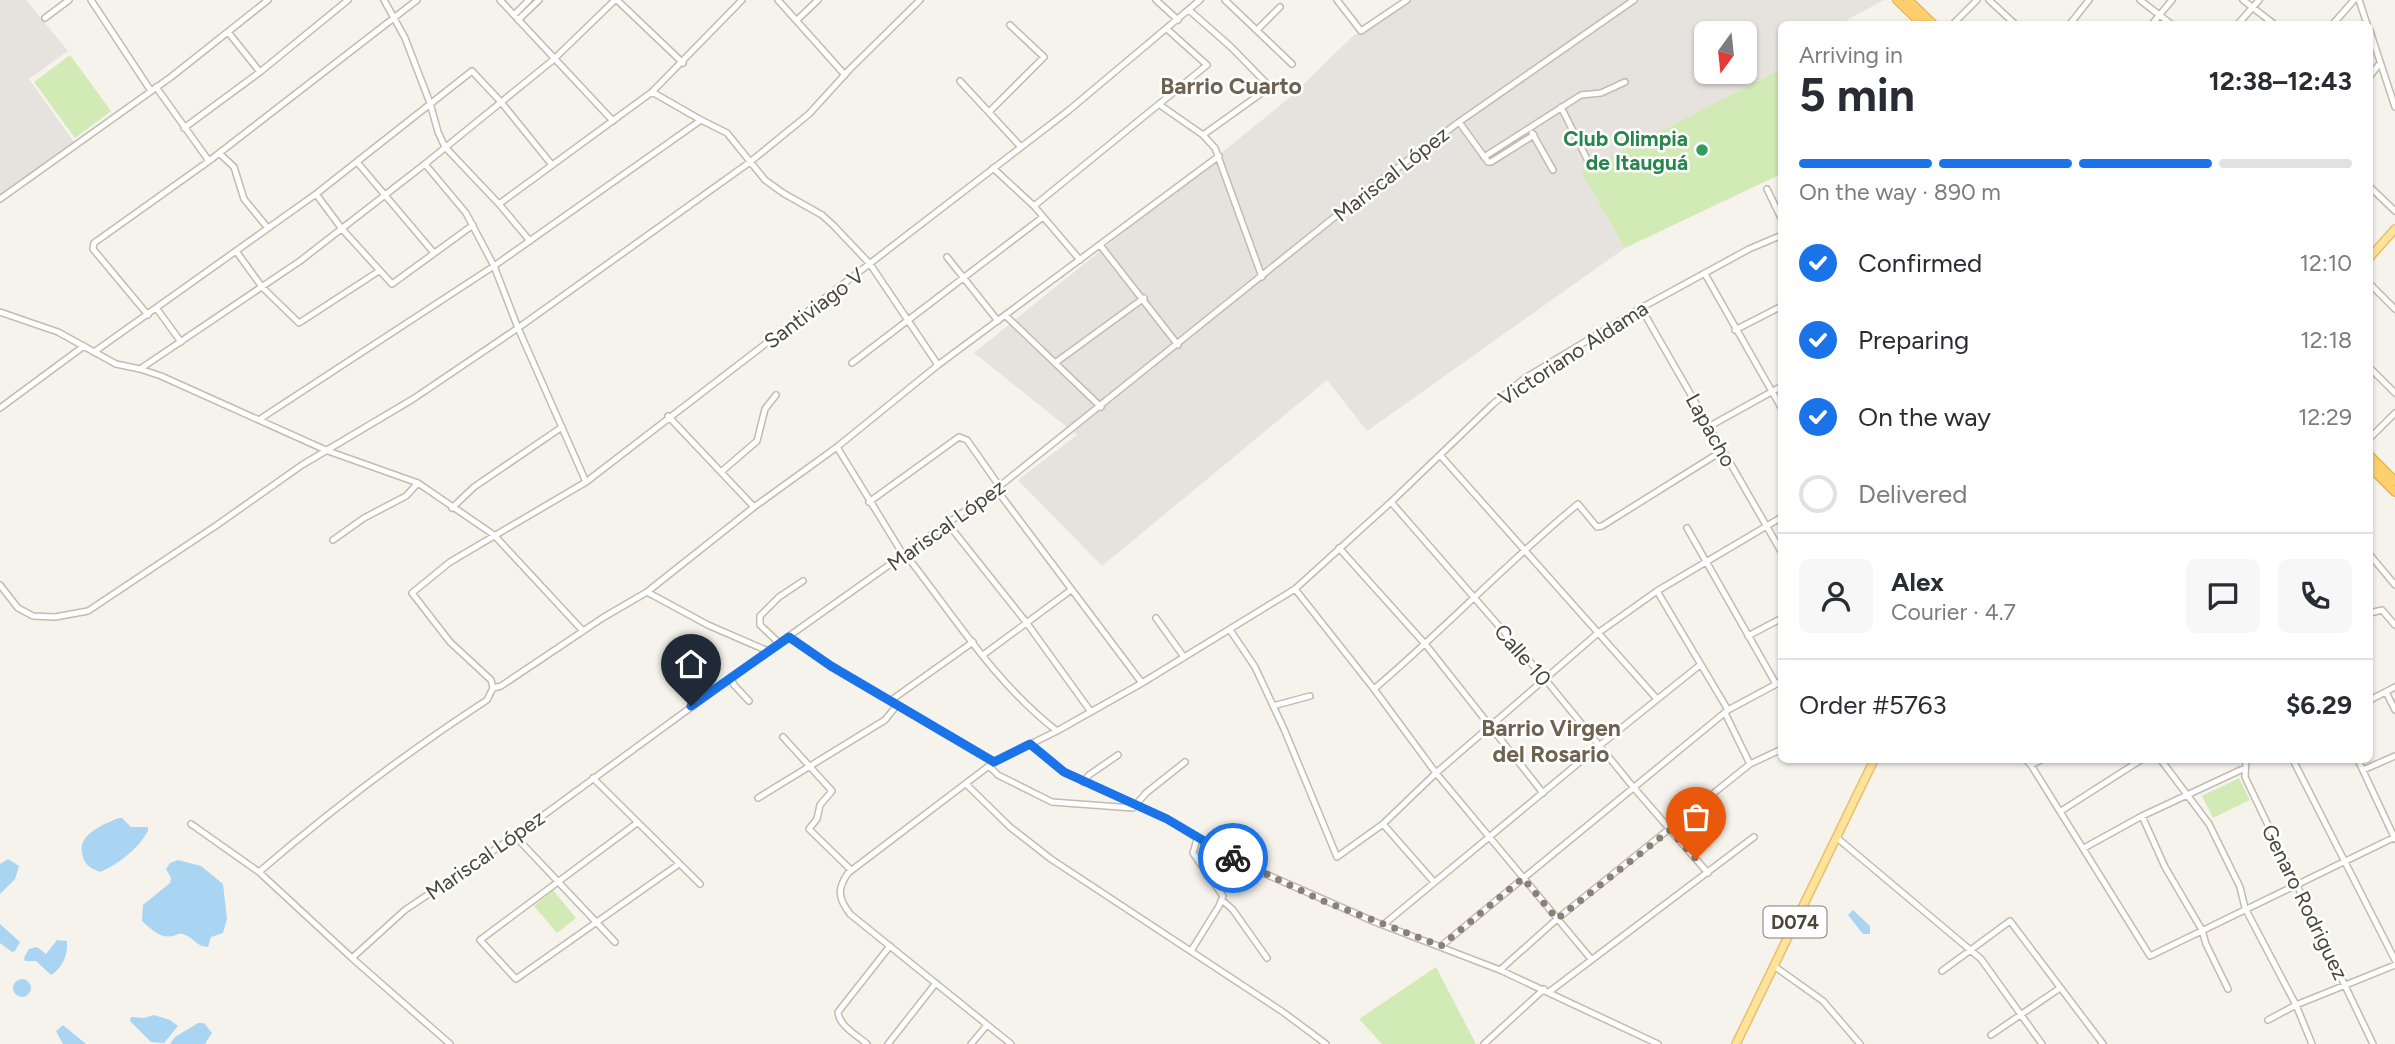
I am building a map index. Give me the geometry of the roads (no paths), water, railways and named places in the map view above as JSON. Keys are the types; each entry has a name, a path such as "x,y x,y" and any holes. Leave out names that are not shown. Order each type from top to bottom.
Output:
{"highway":[{"path":"1898,0 1919,21"},
{"path":"1908,0 1930,21"},
{"path":"2373,459 2395,481"},
{"path":"2373,470 2395,492"}],"main road":[{"path":"2373,254 2395,229"},
{"name":"D074","path":"1736,1044 1873,763"}],"street":[{"path":"45,18 69,0"},
{"path":"91,0 209,161"},
{"path":"0,199 154,89 268,0"},
{"path":"184,128 260,72 348,0"},
{"path":"384,0 405,38 445,147 530,241"},
{"path":"148,315 92,246 209,161 417,0"},
{"path":"500,0 553,60 613,121"},
{"path":"516,17 529,0"},
{"path":"516,17 539,0"},
{"path":"140,369 300,261 342,229 553,60 616,0 682,63"},
{"path":"499,204 652,92 742,0"},
{"path":"778,0 845,75"},
{"path":"797,20 818,0"},
{"path":"0,585 18,608 33,616 55,617 88,611 302,465 413,399 518,328 750,162 809,114 920,0"},
{"path":"1156,0 1178,20"},
{"name":"Santiviago V","path":"493,688 491,680 450,642 412,593 450,562 586,482 668,416 1021,147 1200,0"},
{"path":"1225,0 1292,64"},
{"path":"1337,0 1361,31 1407,0"},
{"name":"Mariscal López","path":"352,958 405,910 515,836 779,643 998,488 1367,191 1459,122 1634,0"},
{"path":"1956,21 1977,0"},
{"path":"1989,0 2012,21"},
{"path":"2072,21 2089,0"},
{"path":"2140,0 2166,21"},
{"path":"2155,21 2172,0"},
{"path":"2243,0 2270,21"},
{"path":"2241,21 2259,0"},
{"path":"2336,21 2354,0"},
{"path":"2360,0 2366,21"},
{"path":"1257,30 1280,7"},
{"path":"1189,10 1231,47 1269,87 1203,135"},
{"path":"989,112 1044,57 1010,25"},
{"path":"1034,206 1207,65 1167,29"},
{"path":"228,32 260,72"},
{"path":"2373,41 2395,107"},
{"path":"2373,72 2380,63"},
{"path":"94,352 316,194 472,71 552,165"},
{"path":"960,81 1021,147"},
{"path":"1484,157 1581,95 1601,93 1625,82"},
{"path":"652,92 727,132 773,186 822,215 870,264 938,365"},
{"path":"1160,105 1203,135 1219,156 1262,277"},
{"path":"1561,107 1589,163"},
{"path":"260,419 494,266 701,120"},
{"path":"1459,122 1484,157 1491,162 1534,135"},
{"path":"1529,127 1553,170"},
{"path":"219,153 234,167 244,199 267,227"},
{"path":"259,872 316,823 420,744 487,699 493,688 501,686 647,592 754,507 837,447 938,365 1219,156"},
{"path":"357,162 434,253"},
{"path":"425,164 460,205 494,266 518,328 586,482"},
{"path":"993,168 1034,206 1080,260"},
{"path":"1768,189 1778,211"},
{"path":"316,194 342,229 392,284 473,225"},
{"path":"2373,194 2395,211"},
{"path":"852,363 1044,217"},
{"name":"Victoriano Aldama","path":"851,870 992,764 1142,683 1295,589 1493,404 1525,378 1642,308 1749,249 1778,237"},
{"path":"1100,245 1178,345"},
{"path":"236,251 262,287 299,323 379,271"},
{"path":"947,257 998,321"},
{"path":"1705,274 1778,402"},
{"path":"2373,287 2395,309"},
{"path":"1055,363 1144,298"},
{"name":"Lapacho","path":"1642,308 1778,546"},
{"path":"1735,330 1778,308"},
{"path":"157,309 181,342"},
{"path":"0,312 58,332 116,364 140,369 260,419 328,451 418,483 495,535 583,631"},
{"path":"1005,315 1101,407"},
{"path":"0,408 84,346"},
{"path":"2373,372 2395,393"},
{"path":"1710,426 1778,388"},
{"path":"721,472 757,441 765,409 776,395"},
{"path":"2373,435 2395,413"},
{"path":"668,416 754,507"},
{"path":"452,508 474,487 562,427"},
{"path":"869,502 959,437 967,440 1071,590 1142,683"},
{"path":"837,447 905,556 1032,712 1057,731"},
{"path":"1374,689 1426,645 1524,548 1578,504 1593,525 1602,526 1722,452"},
{"path":"1440,455 1657,699"},
{"path":"333,540 365,518 406,496 418,483"},
{"name":"Calle 10","path":"1391,502 1545,679 1708,873"},
{"path":"1230,630 1255,667 1338,857 1383,824 1436,773 1598,633 1657,591 1778,519"},
{"path":"478,524 482,544"},
{"path":"948,524 1026,622 1091,712"},
{"path":"1687,528 1748,636 1778,681"},
{"path":"1339,548 1426,645 1543,793"},
{"path":"2373,559 2395,585"},
{"path":"779,643 760,625 760,616 779,597 803,581"},
{"path":"1295,589 1436,773 1591,959"},
{"path":"983,655 1071,590"},
{"path":"1657,591 1726,711 1750,764"},
{"path":"647,592 708,625 768,651"},
{"path":"2373,613 2382,610 2395,625"},
{"path":"1156,618 1184,657"},
{"path":"1748,636 1778,620"},
{"path":"789,637 831,666 992,764 998,775 1052,802 1133,808 1146,793 1185,762"},
{"path":"890,701 973,642"},
{"path":"1384,925 1700,665"},
{"path":"731,678 749,701"},
{"path":"1441,946 1726,711 1778,684"},
{"path":"2373,698 2395,687"},
{"path":"2386,692 2395,710"},
{"path":"1273,706 1310,696"},
{"path":"758,798 885,720 897,705"},
{"path":"783,737 832,791 820,806 817,819 809,829 851,870 839,888 843,905 850,914 1012,1044"},
{"path":"1030,744 1064,772 1167,819 1197,839 1252,868 1384,925 1500,970 1658,1044"},
{"path":"1500,970 1557,919 1750,764 1778,751"},
{"path":"1083,782 1118,755"},
{"path":"2363,771 2395,756"},
{"path":"2035,763 2031,765 2150,956 2395,838 2359,763"},
{"path":"2061,811 2136,763"},
{"path":"2163,763 2199,808 2218,841 2240,887 2245,908 2296,1005 2312,1044"},
{"name":"Genaro Rodriguez","path":"2246,763 2245,777 2373,1044"},
{"path":"2268,1020 2395,962 2294,763"},
{"path":"2084,848 2142,816 2245,768"},
{"path":"593,778 700,884"},
{"path":"966,784 1010,827 1051,859 1283,1012 1326,1044"},
{"path":"2142,816 2165,867 2202,930 2228,989"},
{"path":"637,823 480,940 516,979 679,863"},
{"path":"191,824 259,872 450,1044"},
{"path":"1383,824 1434,882"},
{"path":"515,836 615,942"},
{"path":"1484,1044 1547,991 1754,837"},
{"path":"1836,837 1981,959 2042,1044"},
{"path":"1197,839 1193,853 1218,888 1222,900 1233,910 1267,958"},
{"path":"1218,888 1252,868"},
{"path":"1191,951 1222,900"},
{"path":"1942,971 2010,922 2103,1044"},
{"path":"867,1044 843,1024 838,1018 838,1012 890,946"},
{"path":"1774,966 1823,1001 1860,1044"},
{"path":"888,1044 936,983"},
{"path":"1991,1035 2060,988"},
{"path":"971,1044 987,1025"}],"water":[{"path":"119,818 131,827 148,827 148,831 127,855 100,872 90,867 83,857 84,840 93,831"},
{"path":"8,859 19,866 15,879 0,894 0,864"},
{"path":"178,860 201,866 223,884 227,919 223,933 211,937 208,947 183,934 168,937 159,934 142,921 143,905 170,883 171,878 166,869 170,863"},
{"path":"1853,910 1870,926 1870,934 1863,934 1848,915"},
{"path":"0,924 20,942 15,951 12,952 0,943"},
{"path":"57,940 67,941 67,951 62,964 51,975 36,961 25,961 29,949 37,947 46,954"},
{"path":"22,979 28,982 31,988 28,994 22,997 16,994 13,988 16,982"},
{"path":"154,1015 170,1020 178,1026 164,1043 151,1042 130,1021 131,1017 144,1018"},
{"path":"198,1023 204,1023 212,1033 205,1044 170,1044 175,1037"},
{"path":"63,1025 86,1044 63,1044 56,1031"}],"place":[{"name":"Club Olimpia de Itauguá","path":"1702,150"}],"district":[{"name":"Barrio Cuarto","path":"1231,86"},
{"name":"Barrio Virgen del Rosario","path":"1551,741"}]}
